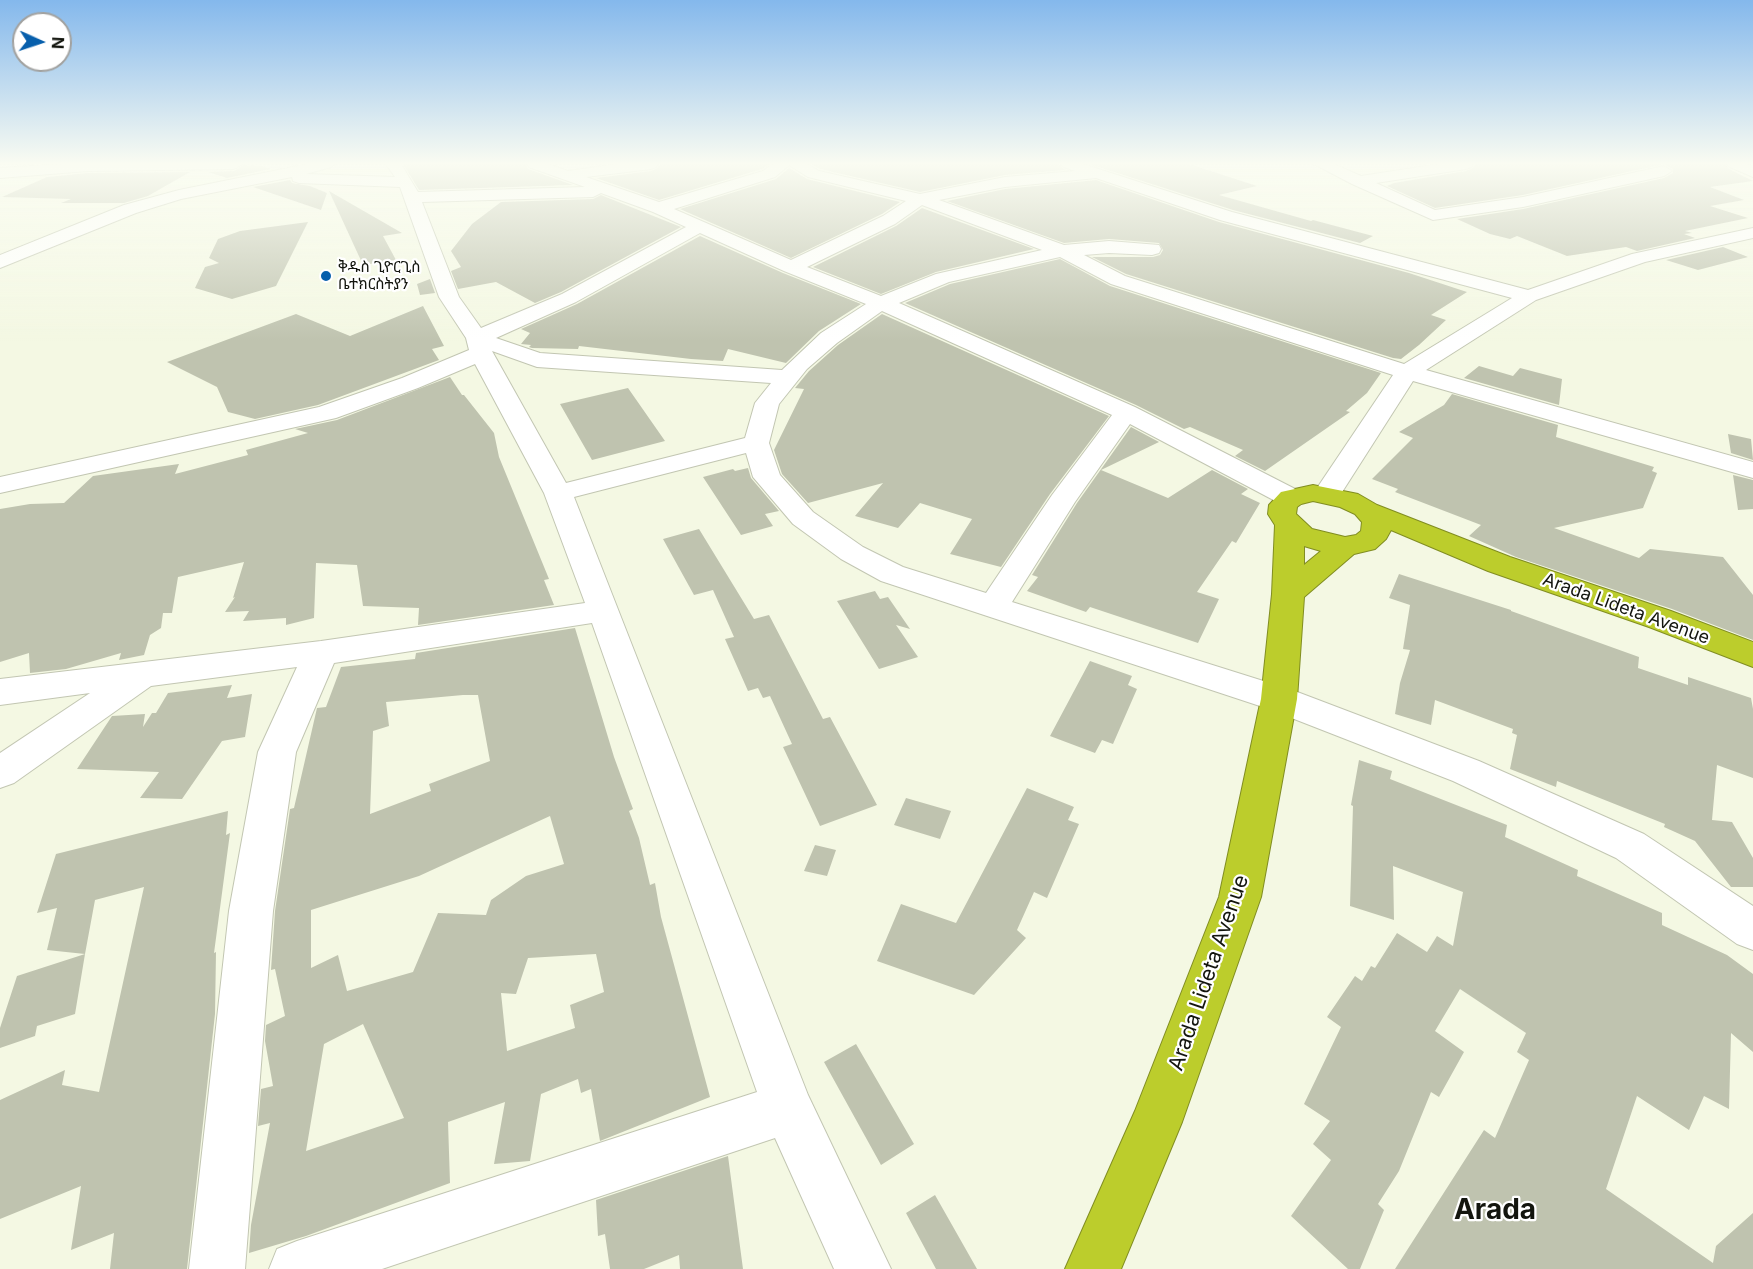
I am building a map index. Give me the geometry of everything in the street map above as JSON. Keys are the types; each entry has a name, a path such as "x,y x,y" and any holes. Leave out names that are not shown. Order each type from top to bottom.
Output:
{"highway":[{"name":"Arada Lideta Avenue","path":"1290,511 1313,493 1348,500 1366,510 1499,564 1660,619 1753,655"},
{"path":"1288,594 1355,544 1376,534 1376,521 1366,510"},
{"name":"Arada Lideta Avenue","path":"1290,511 1302,535 1320,542 1355,544 1499,564"},
{"name":"Arada Lideta Avenue","path":"1093,1269 1156,1122 1240,897 1278,699 1288,594 1290,511"}],"street":[{"path":"0,262 95,223"},
{"path":"420,223 449,297 479,346 558,493 788,1108 863,1269"},
{"path":"696,223 791,267 881,303 1126,412 1290,511"},
{"path":"791,267 882,223"},
{"path":"986,223 1062,251 1118,280 1407,372 1753,470"},
{"path":"1253,223 1529,296"},
{"path":"0,485 327,413 410,383 700,225"},
{"path":"1327,494 1407,372 1529,296 1639,258 1753,233"},
{"path":"1152,249 1109,247 1062,251 943,278 881,303 829,338 787,377 767,404 756,443 767,477 803,518 852,553 892,574 1278,699 1466,771 1630,846 1753,930"},
{"path":"479,346 537,360 787,377"},
{"path":"993,607 1062,501 1126,412"},
{"path":"558,493 756,443"},
{"path":"0,692 321,653 604,611"},
{"path":"217,1269 251,911 277,752 321,653"},
{"path":"0,773 140,676"},
{"path":"297,1269 788,1108"}],"building":[{"path":"307,223 276,286 232,299 195,288 205,267 219,263 209,258 218,239 240,231"},
{"path":"344,223 385,223 402,233 383,236 396,260 363,265"},
{"path":"672,223 681,227 561,292 535,303 496,282 458,289 451,271 461,267 451,251 472,224"},
{"path":"712,223 863,223 791,258"},
{"path":"900,223 964,223 1034,249 936,272 881,294 813,267"},
{"path":"1009,223 1224,223 1409,273 1467,292 1431,315 1446,320 1401,359 1126,274 1092,257 1153,257 1160,255 1163,250 1159,243 1109,239 1064,243"},
{"path":"1284,223 1325,223 1373,236 1360,243"},
{"path":"1466,223 1723,223 1685,231 1692,233 1684,234 1695,238 1637,251 1626,247 1567,256 1517,236 1510,239 1490,234"},
{"path":"700,236 861,304 819,331 786,363 728,349 723,361 579,346 578,349 532,348 529,347 531,345 521,344 530,333 521,329 577,304"},
{"path":"1723,247 1748,257 1698,270 1666,260"},
{"path":"1060,259 1110,286 1381,373 1367,393 1346,411 1350,412 1265,471 1235,456 1243,450 1190,427 1184,429 1136,405 905,303 950,284"},
{"path":"430,279 435,293 420,295 417,284"},
{"path":"423,306 444,346 432,349 439,360 318,405 255,419 228,412 217,387 167,362 296,314 350,336"},
{"path":"882,314 1109,416 1050,494 1001,567 950,554 972,519 920,503 898,528 855,516 883,483 808,503 782,474 774,450 804,389 795,388 809,371 838,345"},
{"path":"1479,366 1513,376 1520,368 1562,379 1559,405 1464,378"},
{"path":"450,377 494,433 499,457 549,579 544,580 554,605 418,625 419,608 363,606 357,565 316,563 314,618 286,625 286,618 243,621 249,611 225,612 235,597 233,598 244,562 178,577 172,613 163,613 161,628 150,635 144,655 119,660 121,653 66,669 30,673 29,653 0,662 0,509 30,504 64,503 93,476 179,464 175,474 248,455 246,450 308,433 295,429 337,420"},
{"path":"628,388 665,441 592,460 560,404"},
{"path":"1452,394 1558,425 1556,437 1654,467 1652,471 1657,473 1643,508 1554,528 1639,558 1650,549 1723,557 1753,595 1753,640 1672,609 1516,557 1469,536 1481,525 1395,492 1398,489 1372,479 1413,438 1399,432 1444,405"},
{"path":"1131,427 1159,442 1101,470 1168,498 1212,470 1248,489 1241,494 1260,503 1236,543 1232,541 1197,592 1219,599 1198,643 1090,607 1086,612 1027,591 1038,577 1032,575 1077,503"},
{"path":"1728,434 1751,439 1753,460 1731,453"},
{"path":"748,468 751,478 779,511 765,514 773,526 741,535 703,477 733,469 735,471"},
{"path":"1733,475 1753,480 1753,509 1738,510"},
{"path":"699,529 754,619 769,615 823,719 830,717 877,805 820,826 783,747 792,744 770,696 763,698 758,688 748,691 725,639 734,637 713,590 694,595 663,539"},
{"path":"1399,574 1511,610 1639,657 1638,668 1688,685 1688,677 1751,698 1753,778 1717,765 1712,820 1732,822 1753,858 1753,887 1731,887 1695,841 1664,827 1665,824 1557,781 1556,787 1510,769 1517,735 1512,733 1513,729 1435,700 1431,725 1395,714 1400,683 1410,650 1403,649 1410,605 1389,598"},
{"path":"875,591 880,599 888,597 910,629 896,625 918,657 879,669 837,601"},
{"path":"575,628 614,757 633,809 629,811 639,838 650,885 655,883 661,917 710,1097 600,1141 591,1089 581,1093 578,1079 541,1094 530,1161 494,1164 505,1102 448,1122 450,1183 306,1236 249,1253 251,1225 270,1123 258,1126 261,1089 273,1086 265,1041 266,1025 285,1016 275,969 271,970 275,911 290,809 294,808 317,708 326,707 341,667 415,659 416,653","holes":["478,695 490,761 429,784 431,791 370,814 373,731 389,726 386,702","550,816 564,864 526,876 491,900 486,915 438,913 413,972 347,991 338,955 311,968 311,910 419,876","596,954 604,992 570,1005 575,1028 507,1051 501,993 516,994 528,958","363,1024 404,1118 306,1151 324,1044"]},
{"path":"1090,661 1132,676 1128,685 1137,689 1113,744 1102,740 1095,753 1050,736"},
{"path":"232,685 227,698 252,694 245,737 222,741 182,799 140,798 159,772 77,769 112,716 145,714 143,727 152,713 156,713 168,693"},
{"path":"1359,760 1392,771 1390,779 1507,825 1505,837 1578,870 1577,876 1662,913 1662,925 1727,955 1753,974 1753,1052 1731,1033 1729,1109 1704,1096 1689,1130 1637,1096 1606,1189 1713,1263 1716,1246 1753,1213 1753,1269 1395,1269 1484,1130 1495,1138 1529,1060 1517,1052 1526,1033 1460,989 1435,1031 1464,1052 1439,1097 1431,1092 1399,1171 1378,1204 1384,1210 1360,1269 1348,1269 1291,1216 1331,1160 1313,1144 1330,1121 1304,1104 1341,1027 1327,1017 1355,976 1362,981 1371,966 1375,968 1397,933 1427,952 1437,936 1453,946 1463,892 1393,866 1394,920 1350,906 1353,806 1351,805"},
{"path":"1027,788 1074,807 1068,820 1079,824 1047,898 1034,892 1017,930 1026,938 974,995 877,961 901,904 956,923"},
{"path":"906,798 951,811 940,839 894,825"},
{"path":"228,811 226,835 230,833 214,953 216,952 215,1014 187,1269 110,1269 114,1233 71,1250 81,1186 0,1219 0,1100 65,1070 62,1085 99,1092 144,887 95,900 85,954 47,950 57,908 37,913 56,854"},
{"path":"815,845 836,850 827,876 804,871"},
{"path":"85,954 75,1014 37,1026 35,1036 0,1048 0,1028 17,976"},
{"path":"856,1044 914,1144 881,1165 824,1062"},
{"path":"728,1156 743,1269 680,1269 679,1255 644,1269 610,1269 605,1234 598,1236 596,1200"},
{"path":"935,1195 977,1269 936,1269 906,1213"}],"place":[{"name":"ቅዱስ ጊዮርጊስ ቤተክርስትያን","path":"326,276"}],"district":[{"name":"Arada","path":"1495,1211"}]}
